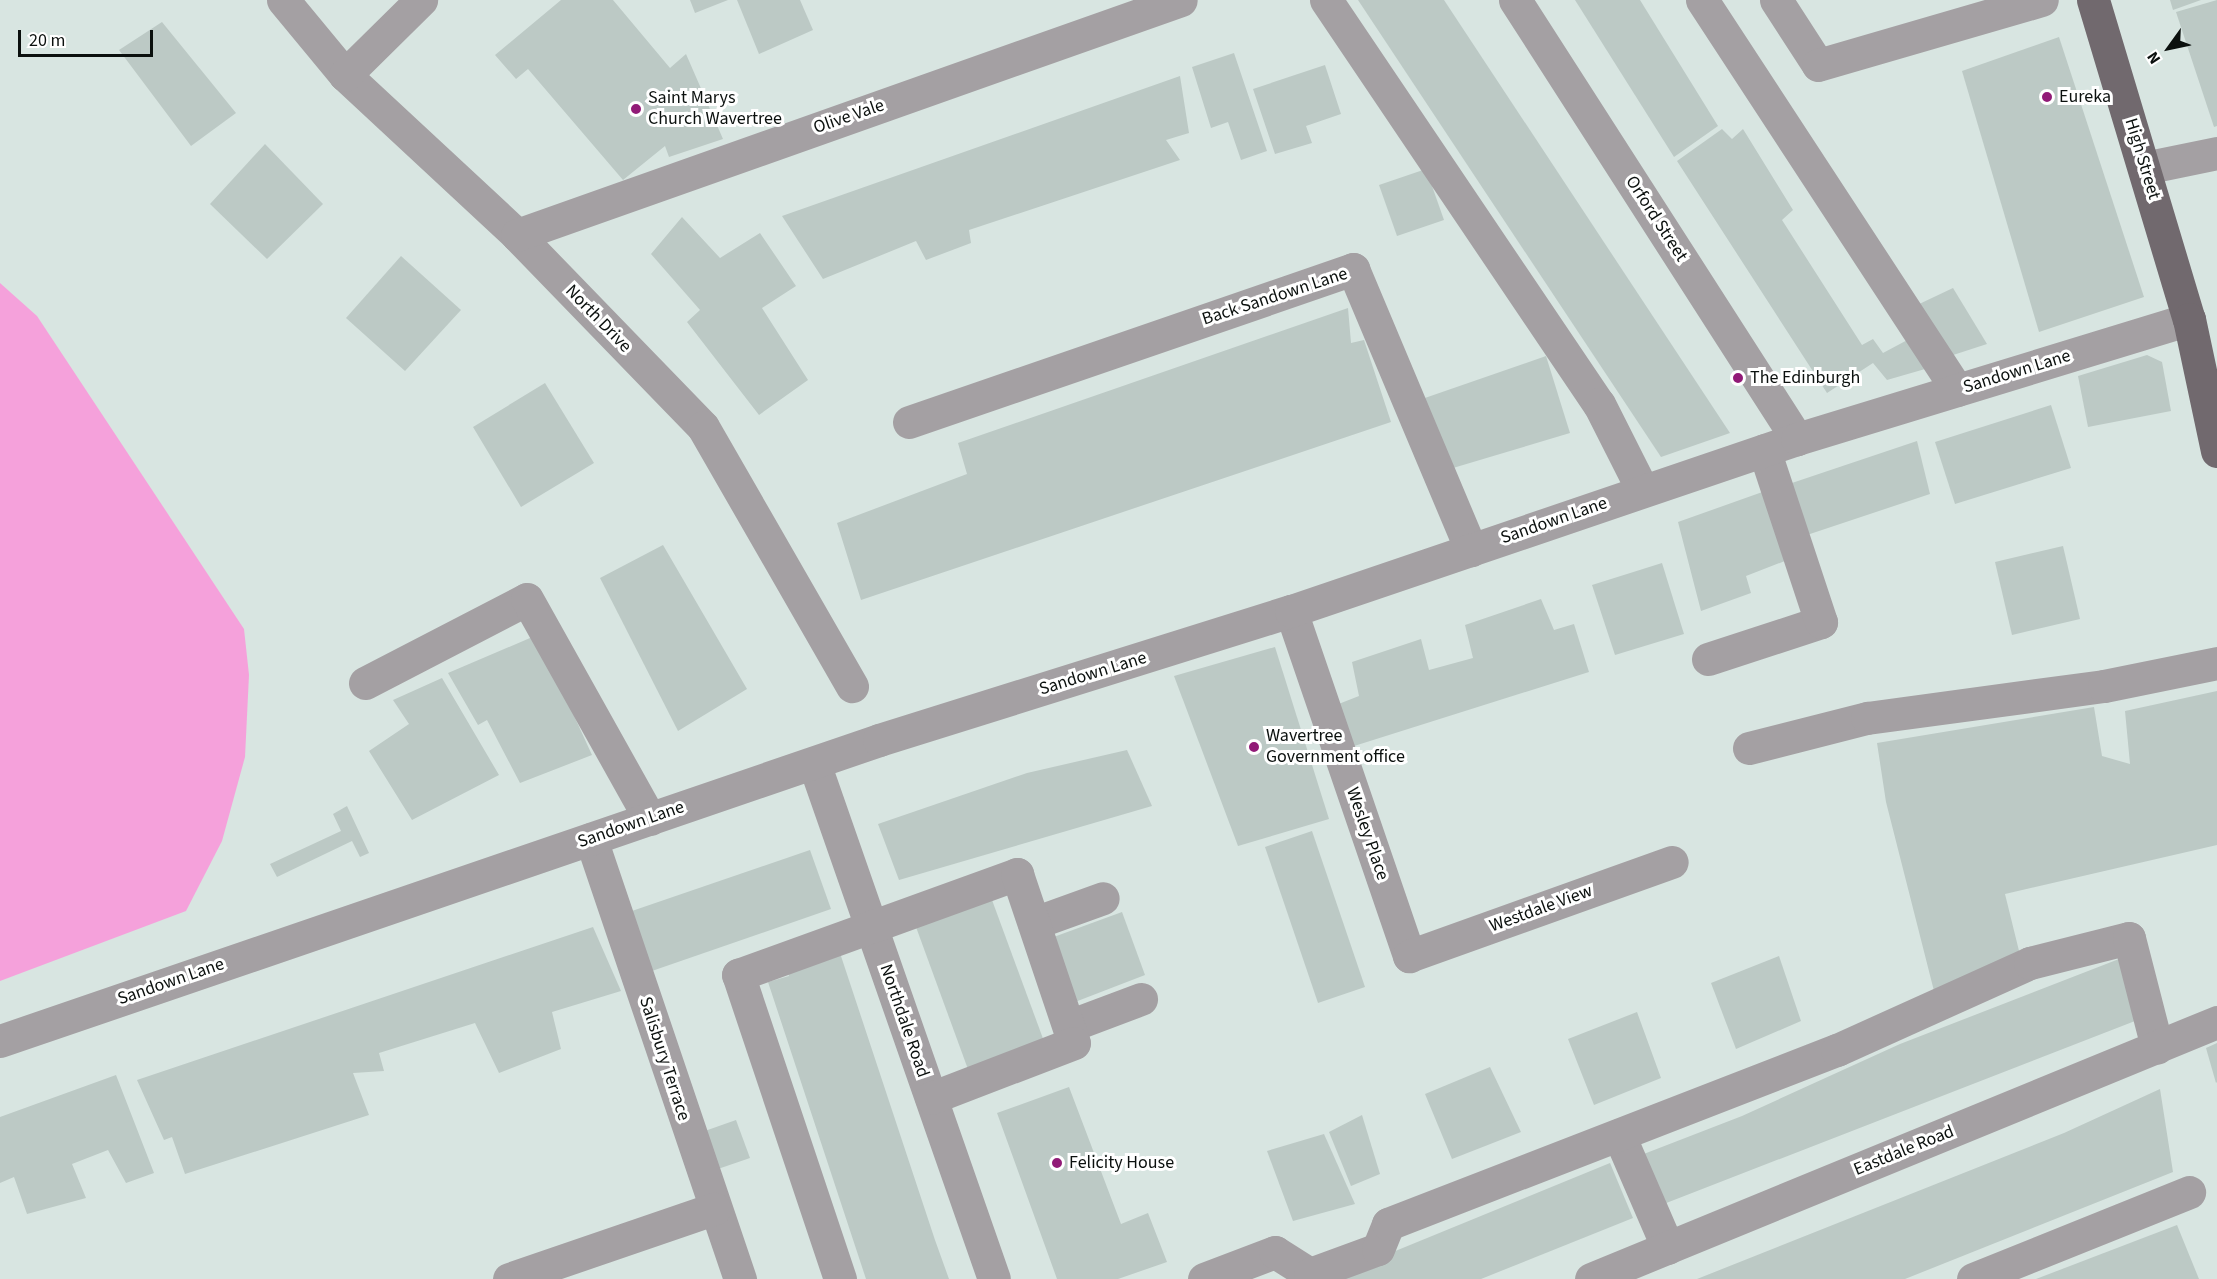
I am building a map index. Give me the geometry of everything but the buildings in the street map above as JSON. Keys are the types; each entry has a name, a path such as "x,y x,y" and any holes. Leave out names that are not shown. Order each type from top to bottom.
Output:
{"main road":[{"name":"High Street","path":"2093,0 2189,319 2217,451"}],"street":[{"name":"North Drive","path":"283,0 345,75 517,235 703,427 852,686"},
{"path":"345,75 421,0"},
{"name":"Olive Vale","path":"517,235 1181,0"},
{"path":"1326,0 1599,404 1643,491"},
{"name":"Orford Street","path":"1515,0 1797,439"},
{"path":"1702,0 1957,390"},
{"path":"1776,0 1818,65 1972,10 2042,0"},
{"path":"2144,168 2217,153"},
{"name":"Back Sandown Lane","path":"909,422 1353,269 1471,550"},
{"name":"Sandown Lane","path":"0,1041 814,763 1291,611 1797,439 2189,319"},
{"path":"1708,659 1821,622 1764,450"},
{"path":"365,683 527,599 650,819"},
{"name":"Wesley Place","path":"1291,611 1409,956"},
{"path":"1749,748 1867,718 2104,686 2217,663"},
{"name":"Northdale Road","path":"814,763 994,1279"},
{"name":"Salisbury Terrace","path":"591,839 714,1209 740,1279"},
{"name":"Westdale View","path":"1409,956 1672,862"},
{"path":"840,1279 738,975 1017,874 1074,1043 931,1098"},
{"path":"1034,923 1103,898"},
{"path":"1204,1279 1275,1252 1310,1274 1378,1249 1388,1224 1837,1050 2030,963 2129,938 2157,1047"},
{"path":"1069,1026 1140,999"},
{"name":"Eastdale Road","path":"1601,1277 2217,1022"},
{"path":"1619,1135 1668,1248"},
{"path":"1973,1279 2189,1191"},
{"path":"509,1279 714,1209"}],"shaded area":[{"path":"0,283 37,316 244,629 249,675 245,757 222,841 186,911 0,981"}],"place":[{"name":"Eureka","path":"2047,97"},
{"name":"Saint Marys Church Wavertree","path":"636,109"},
{"name":"The Edinburgh","path":"1738,378"},
{"name":"Wavertree Government office","path":"1254,747"},
{"name":"Felicity House","path":"1057,1163"}]}
